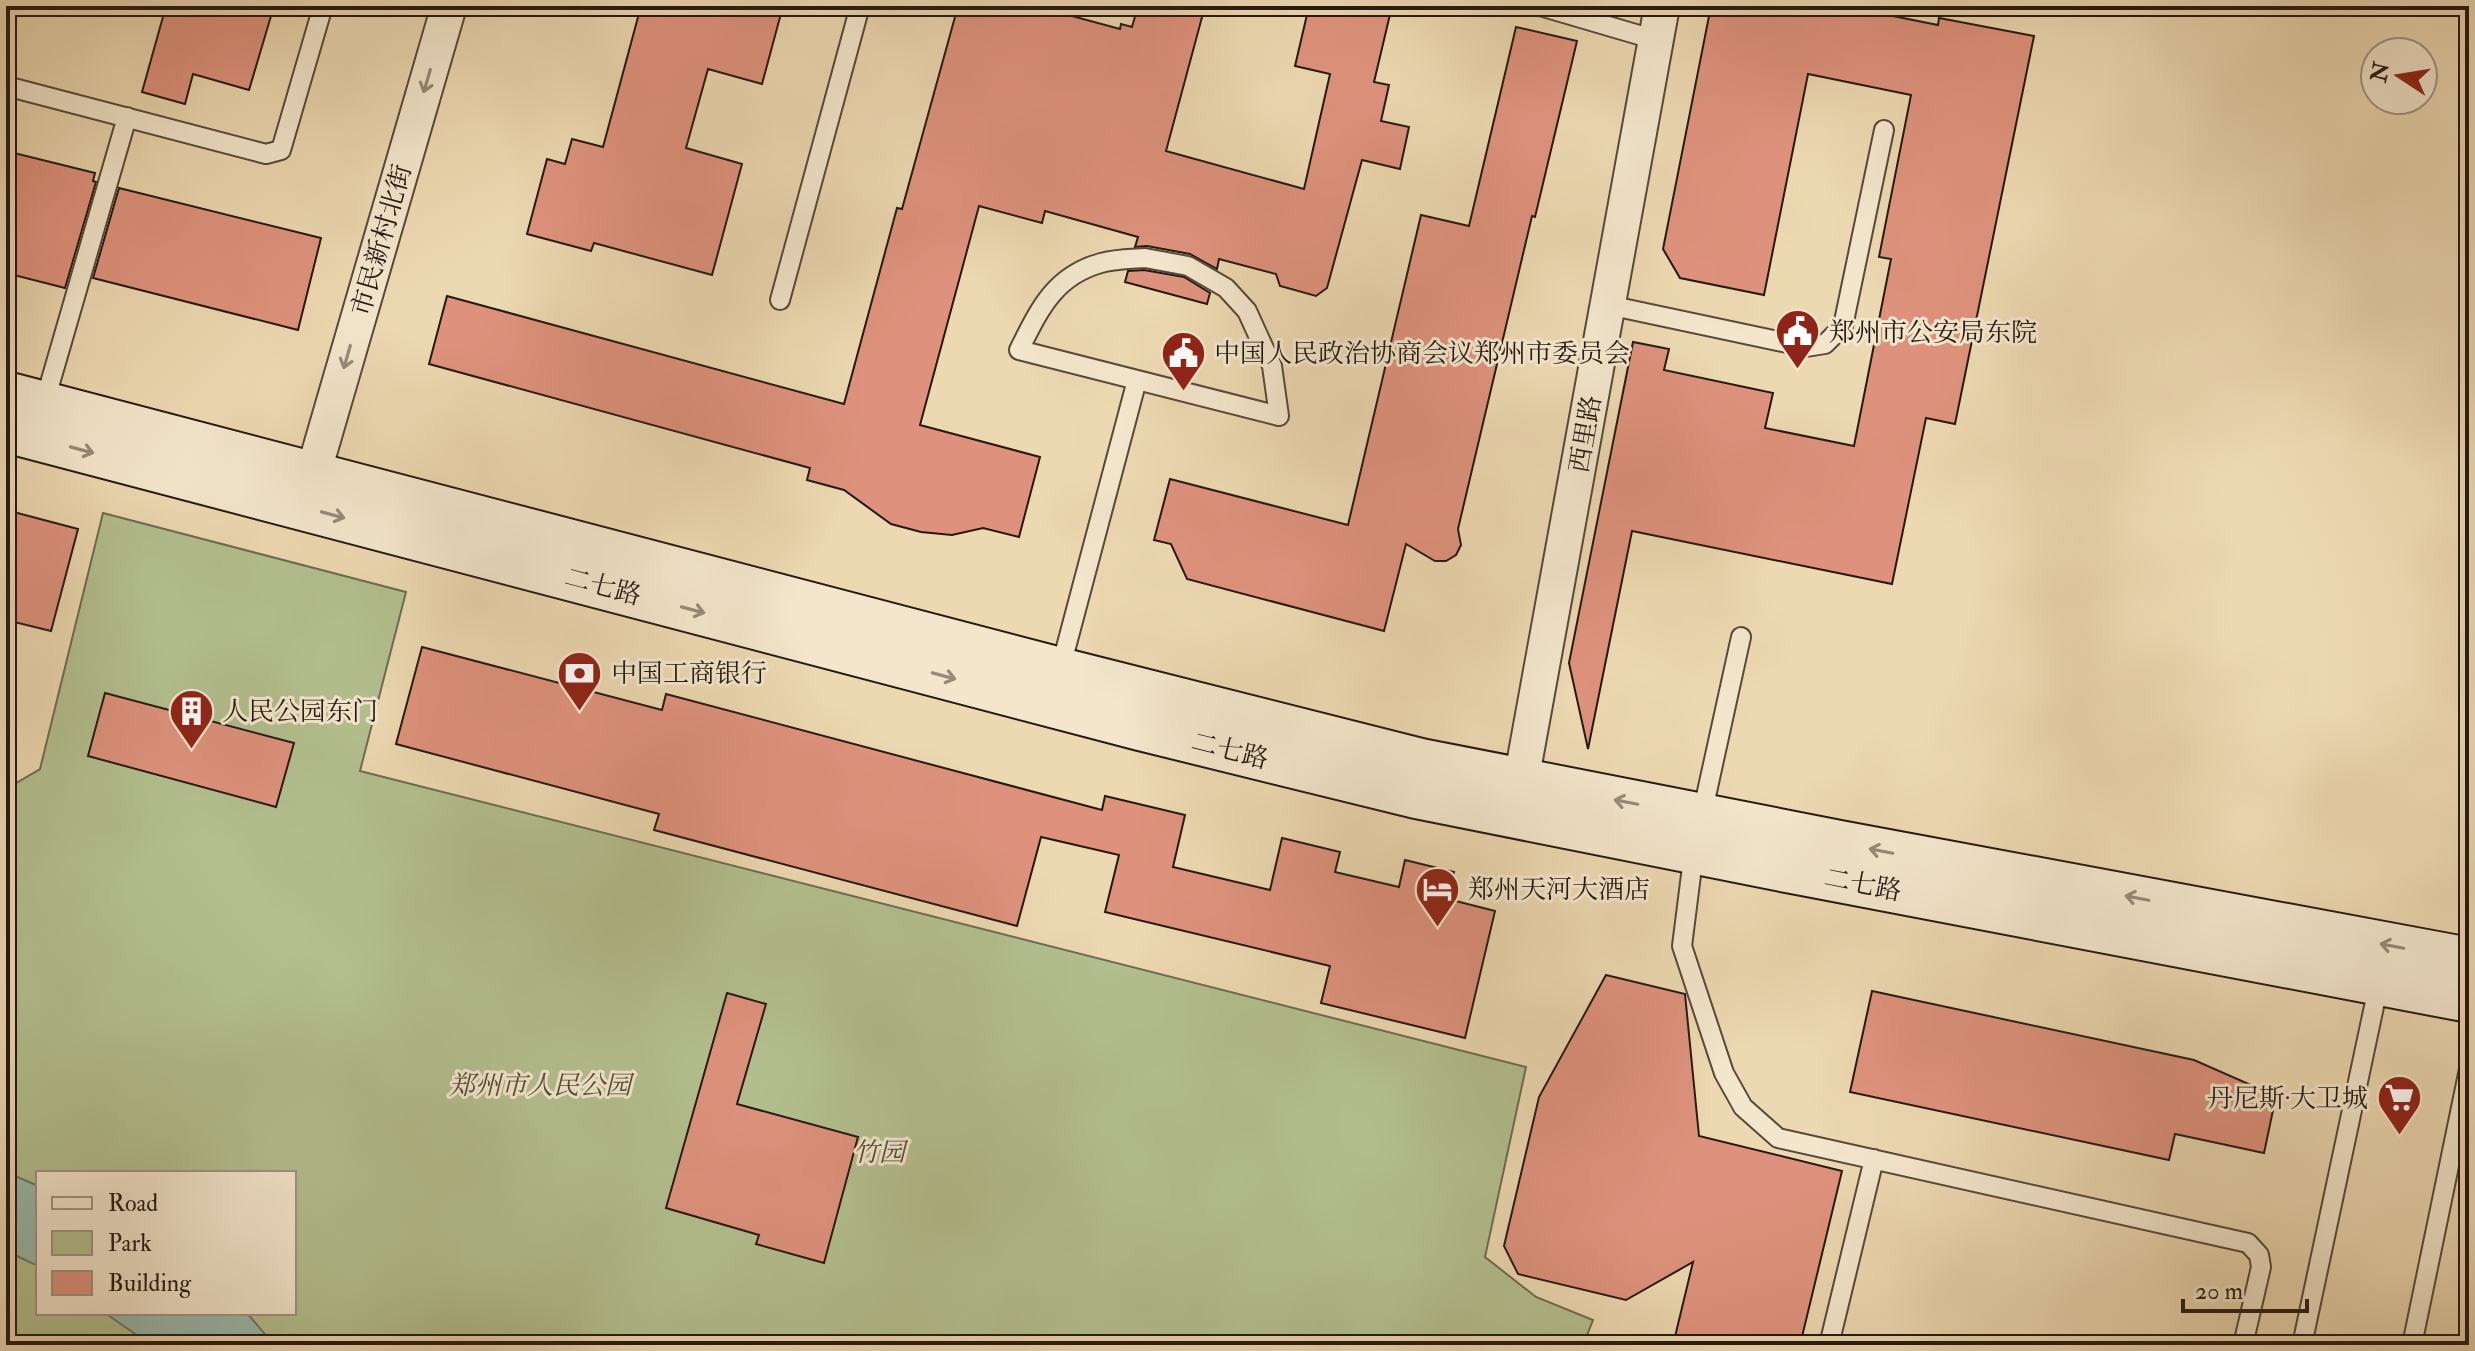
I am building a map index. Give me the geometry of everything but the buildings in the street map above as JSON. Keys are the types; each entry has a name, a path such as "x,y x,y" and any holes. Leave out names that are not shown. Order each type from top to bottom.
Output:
{"main road":[{"name":"二七路","path":"25,399 1060,670 1421,761 1518,798 2469,1000"},
{"name":"二七路","path":"6,430 1140,728 1416,796 1518,798"},
{"name":"二七路","path":"1698,834 2469,960"}],"street":[{"name":"市民新村北街","path":"313,474 449,6"},
{"name":"西里路","path":"1518,798 1662,6"}],"lane":[{"path":"6,86 266,154 281,150 323,6"},
{"path":"780,300 860,6"},
{"path":"1540,6 1656,40"},
{"path":"25,399 127,117"},
{"path":"1608,305 1806,347 1825,344 1843,326 1884,130"},
{"path":"1145,258 1188,266 1226,288 1247,311 1272,366 1279,416 1251,409 1137,380 1019,350 1043,301 1067,279 1101,263 1145,258"},
{"path":"1060,670 1137,380"},
{"path":"1741,637 1698,834 1682,946 1724,1073 1743,1107 1778,1138 2248,1243 2259,1255 2261,1267 2243,1345"},
{"path":"2302,1345 2379,983"},
{"path":"2412,1345 2469,1069"},
{"path":"1829,1345 1874,1159"}],"green space":[{"name":"郑州市人民公园","path":"103,513 406,592 360,771 1526,1067 1485,1257 1536,1297 1593,1320 1583,1345 6,1345 6,789 40,769"}],"shaded area":[{"path":"6,1172 36,1185 36,1265 6,1251"},
{"path":"108,1315 249,1315 274,1345 151,1345"}],"place":[{"name":"郑州市公安局东院","path":"1798,371"},
{"name":"中国人民政治协商会议郑州市委员会","path":"1183,392"},
{"name":"中国工商银行","path":"580,712"},
{"name":"人民公园东门","path":"191,750"},
{"name":"郑州天河大酒店","path":"1437,928"},
{"name":"丹尼斯·大卫城","path":"2399,1137"}],"park label":[{"name":"竹园","path":"879,1152"}]}
